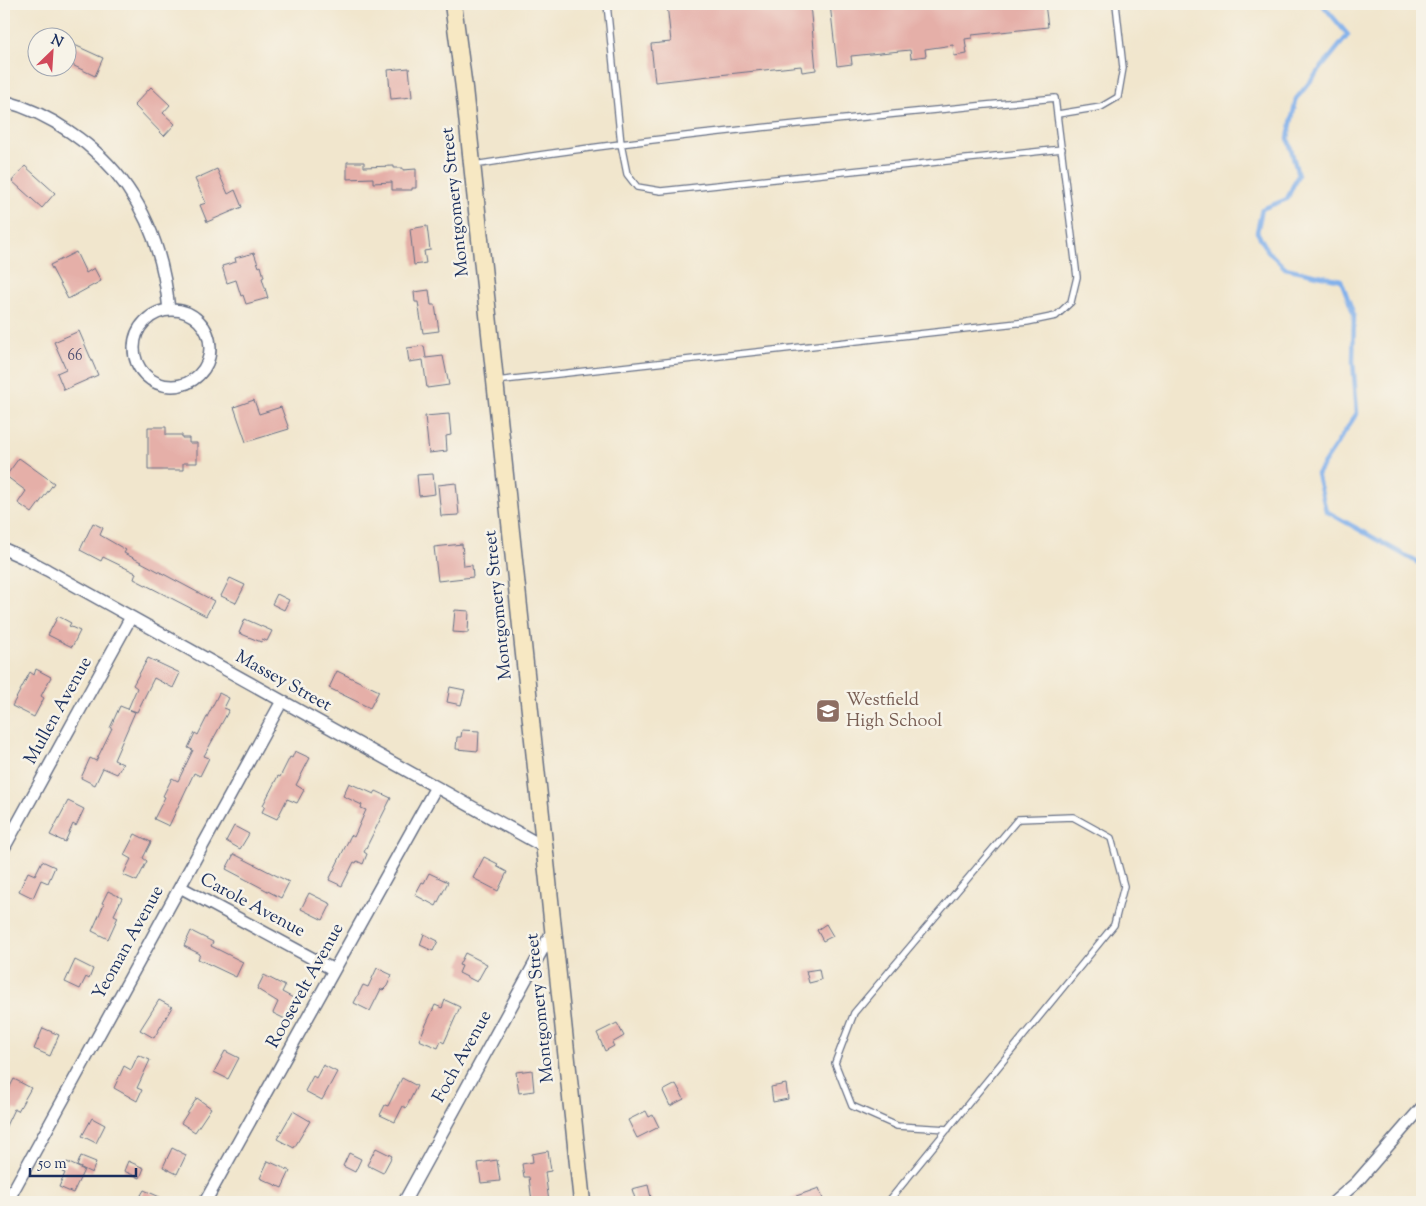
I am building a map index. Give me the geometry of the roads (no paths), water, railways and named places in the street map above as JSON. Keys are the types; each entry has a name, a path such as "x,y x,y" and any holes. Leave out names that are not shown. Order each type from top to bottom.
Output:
{"main road":[{"name":"Montgomery Street","path":"453,4 464,88 582,1202"}],"street":[{"path":"4,101 27,109 62,126 96,151 121,178 142,210 149,227 160,262 169,310"},
{"path":"169,310 184,312 198,320 207,333 210,348 207,364 197,377 175,387 159,385 146,377 137,365 133,350 135,336 143,323 155,314 169,310"},
{"name":"Massey Street","path":"4,549 131,617 544,847"},
{"name":"Mullen Avenue","path":"4,848 131,617"},
{"name":"Yeoman Avenue","path":"7,1202 282,701"},
{"name":"Roosevelt Avenue","path":"206,1202 436,787"},
{"name":"Carole Avenue","path":"180,887 334,970"},
{"name":"Foch Avenue","path":"404,1202 553,930"},
{"path":"1334,1202 1356,1183 1422,1107"}],"lane":[{"path":"607,4 621,144 627,174 637,187 661,191 1062,149"},
{"path":"1058,114 1101,107 1118,97 1123,68 1116,4"},
{"path":"472,165 548,153 751,129 1055,98 1077,277 1071,302 1056,316 988,327 495,382"},
{"path":"888,1202 948,1129 1114,925 1124,886 1111,838 1073,817 1018,819 854,1012 835,1064 852,1106 897,1126 948,1129"}],"waterway":[{"path":"1322,4 1348,35 1296,99 1288,138 1298,175 1287,199 1262,209 1257,232 1268,251 1285,268 1341,280 1354,315 1353,361 1357,413 1317,474 1326,511 1422,565"}],"place":[{"name":"Westfield High School","path":"828,711"}]}
